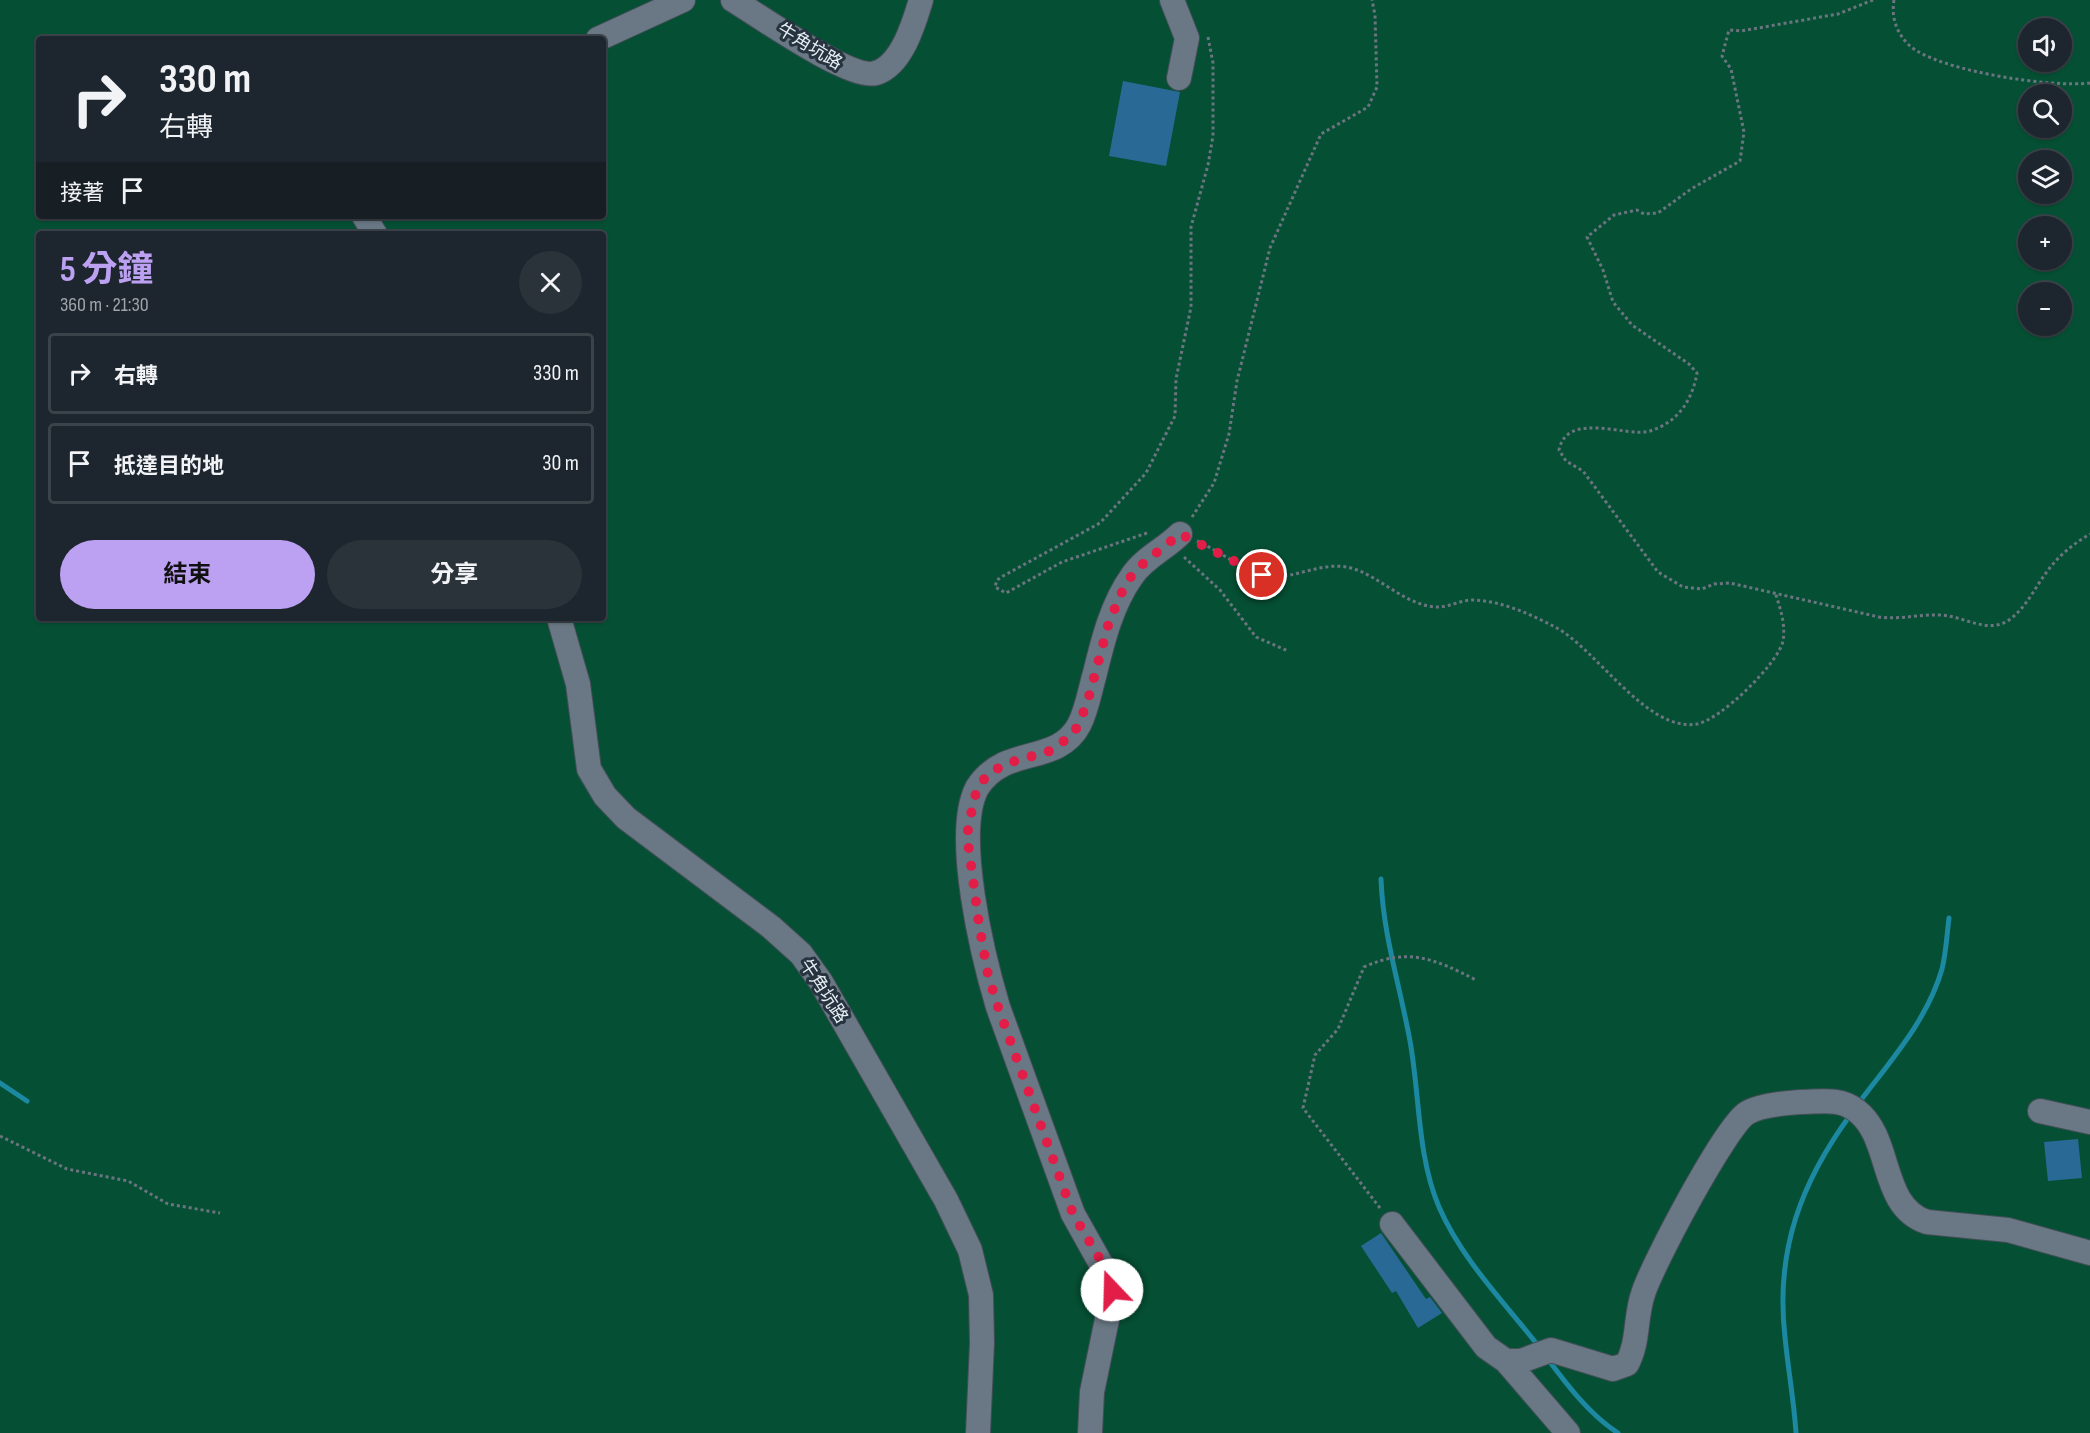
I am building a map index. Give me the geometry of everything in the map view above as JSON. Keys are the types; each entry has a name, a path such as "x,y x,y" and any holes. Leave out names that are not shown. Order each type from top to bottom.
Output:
{"street":[{"path":"605,36 683,0"},
{"name":"牛角坑路","path":"733,0 850,70 875,73 888,65 902,48 921,0"},
{"path":"1172,0 1187,38 1179,78"},
{"path":"1090,1433 1092,1392 1112,1290 1104,1266 1073,1214 998,1007 988,975 967,835 972,803 987,775 1005,764 1050,751 1072,735 1088,700 1109,622 1122,592 1139,567 1177,537"},
{"name":"牛角坑路","path":"560,621 578,684 590,769 605,796 626,818 771,927 801,954 822,982 946,1200 970,1250 981,1295 982,1342 978,1433"},
{"path":"1506,1361 1521,1361 1551,1350 1613,1369 1627,1364 1636,1342 1638,1314 1648,1277 1723,1140 1747,1113 1794,1102 1835,1101 1846,1103 1859,1112 1870,1129 1900,1203 1916,1218 1927,1222 2008,1230 2090,1253"},
{"path":"2040,1112 2090,1122"},
{"path":"1392,1224 1486,1347 1506,1361 1568,1433"}],"path":[{"path":"1177,537 1214,483 1229,434 1237,381 1270,248 1321,134 1368,107 1377,87 1372,0"},
{"path":"1873,0 1832,15 1741,31 1728,30 1722,56 1731,69 1744,132 1740,161 1691,189 1658,213 1644,214 1637,210 1614,214 1587,237 1603,270 1613,302 1619,310 1632,325 1689,364 1697,373 1690,397 1678,417 1650,431 1605,426 1570,433 1561,441 1559,450 1566,462 1583,471 1658,572 1676,584 1702,589 1714,584 1730,583 1775,591 1880,618 1893,619 1937,614 1987,626 1998,625 2011,619 2028,601 2061,555 2090,534"},
{"path":"1894,0 1892,11 1897,31 1911,47 1930,57 1985,74 2036,81 2090,83"},
{"path":"1148,532 1062,562 1006,593 995,587 997,580 1003,576 1100,523 1146,473 1170,430 1175,416 1176,379 1191,307 1191,226 1208,165 1213,136 1213,63 1211,42 1206,33"},
{"path":"1177,537 1262,575 1274,577 1327,567 1348,567 1366,572 1414,600 1437,607 1473,600 1514,608 1558,628 1593,656 1619,685 1648,709 1680,724 1698,724 1736,700 1771,665 1783,642 1784,622 1775,591"},
{"path":"1177,537 1187,561 1220,590 1256,637 1288,651"},
{"path":"1392,1224 1303,1107 1315,1055 1338,1029 1364,967 1385,957 1435,959 1476,980"},
{"path":"0,1136 67,1169 128,1180 168,1204 220,1213"}],"green space":[{"path":"0,0 2090,0 2090,1433 0,1433"}],"building":[{"path":"1123,81 1180,92 1166,166 1109,156"},
{"path":"2078,1139 2082,1178 2048,1181 2044,1142"},
{"path":"1381,1233 1426,1299 1430,1297 1442,1313 1418,1328 1396,1291 1392,1293 1361,1246"}],"waterway":[{"path":"1381,879 1385,920 1410,1041 1423,1146 1432,1187 1439,1207 1472,1263 1540,1348"},
{"path":"1858,1104 1906,1040 1927,1006 1942,969 1949,918"},
{"path":"0,1083 27,1101"},
{"path":"1796,1433 1783,1306 1788,1247 1796,1219 1818,1165 1851,1114"},
{"path":"1547,1358 1571,1389 1618,1433"}],"route":[{"path":"1112,1290 1104,1266 1067,1200 988,975 967,835 970,811 978,788 987,775 1005,764 1050,751 1072,735 1088,700 1109,622 1133,573 1146,561 1180,534 1262,575"}]}
